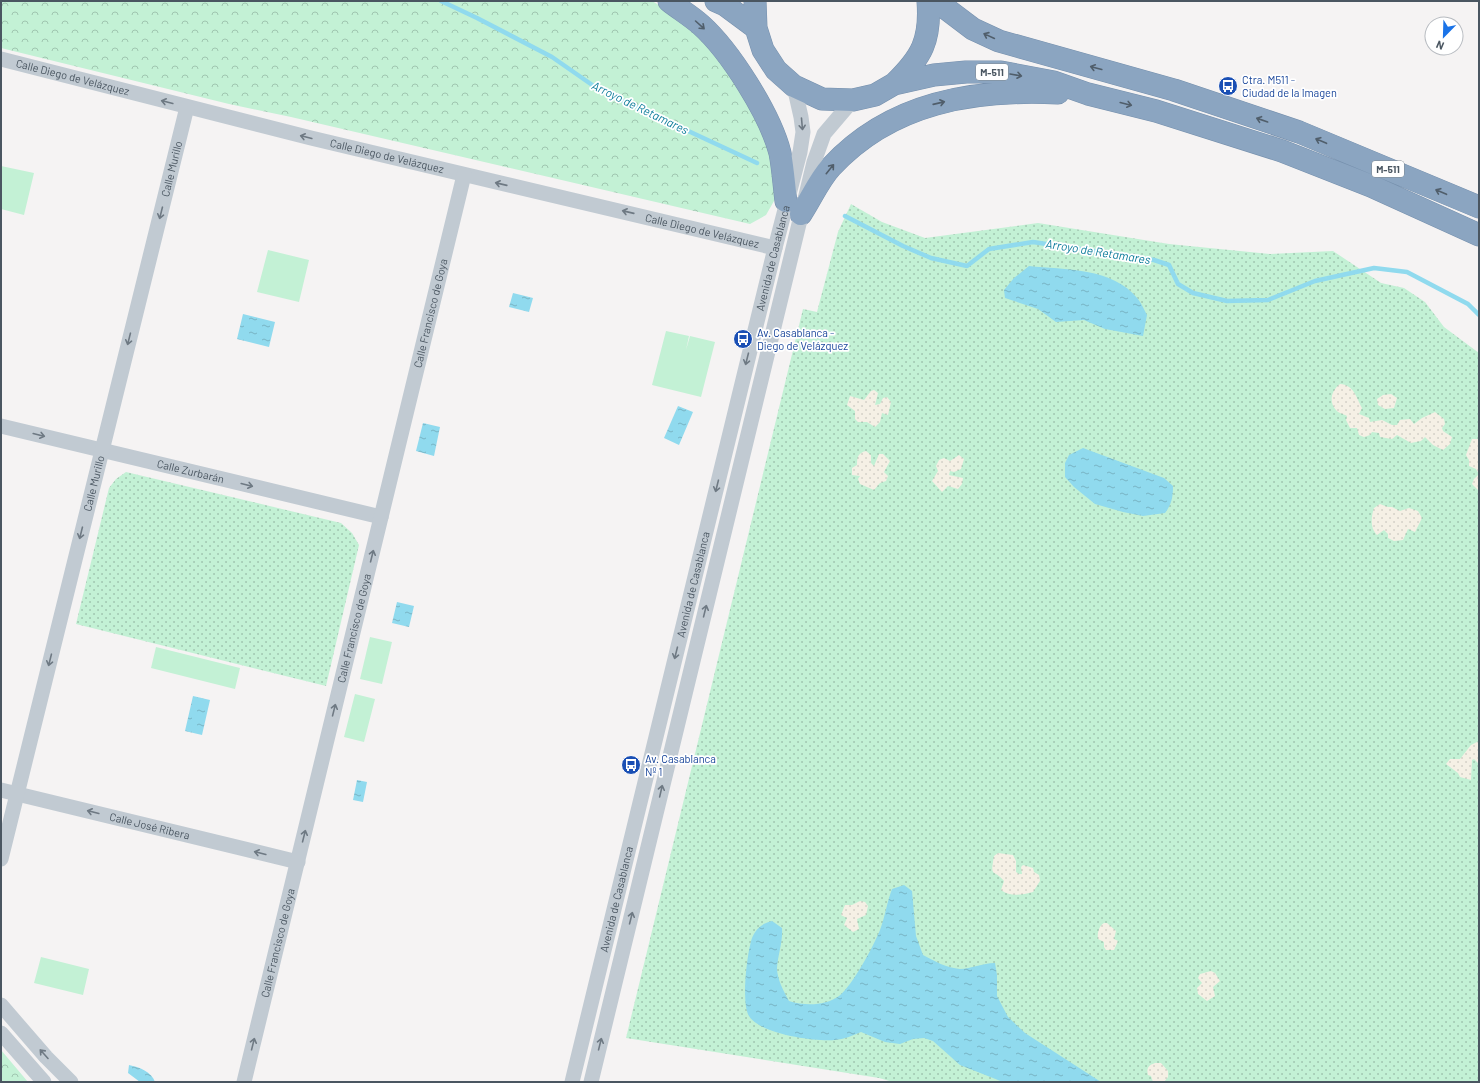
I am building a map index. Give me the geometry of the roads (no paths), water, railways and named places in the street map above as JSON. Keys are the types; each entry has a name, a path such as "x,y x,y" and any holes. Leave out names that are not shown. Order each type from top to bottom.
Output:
{"highway":[{"path":"669,1 701,25 729,56 749,86 768,122 779,152 794,207"},
{"path":"716,1 725,5 756,28"},
{"name":"M-511","path":"756,1 756,28 763,50 776,70 794,86 822,99 853,100 875,95 894,84 912,66 925,44 930,20 928,1"},
{"name":"M-511","path":"936,1 973,29 999,41 1174,90 1299,132 1479,207"},
{"name":"M-511","path":"894,84 950,73 1001,72 1054,82 1088,94 1156,111 1282,151 1371,186 1479,235"},
{"path":"794,207 830,168 862,139 898,117 921,108 966,97 1005,92 1088,94"}],"street":[{"name":"Calle Diego de Velázquez","path":"1,59 187,107 464,175 775,248"},
{"name":"Avenida de Casablanca","path":"591,1082 794,207 802,132 801,117 794,86"},
{"name":"Avenida de Casablanca","path":"572,1082 775,248 814,162 824,134 853,100"},
{"name":"Calle Murillo","path":"1,859 187,107"},
{"name":"Calle Francisco de Goya","path":"244,1082 464,175"},
{"name":"Calle Zurbarán","path":"1,426 381,517"},
{"name":"Calle José Ribera","path":"1,790 298,862"},
{"path":"1,1005 46,1057 71,1082"},
{"path":"1,1033 33,1072 44,1082"}],"water":[{"path":"1029,266 1087,272 1115,281 1128,289 1141,303 1147,315 1143,336 1105,329 1084,320 1056,322 1038,309 1005,298 1004,290 1014,278"},
{"path":"513,293 533,298 529,312 509,307"},
{"path":"243,314 275,322 269,347 237,339"},
{"path":"678,406 693,412 679,445 664,438"},
{"path":"423,423 440,427 434,456 416,451"},
{"path":"1083,448 1164,478 1173,486 1172,500 1165,513 1143,516 1095,504 1074,487 1065,477 1065,463 1069,455"},
{"path":"397,602 414,606 409,627 392,623"},
{"path":"193,696 210,700 202,735 185,731"},
{"path":"357,780 367,782 363,802 353,800"},
{"path":"904,885 912,891 916,936 923,955 945,966 960,969 995,963 997,975 997,996 1008,1017 1025,1033 1101,1082 1003,1082 960,1065 933,1041 924,1038 913,1039 900,1044 885,1042 861,1032 842,1039 815,1040 789,1036 764,1028 749,1016 745,1000 748,955 752,938 760,926 772,921 782,928 777,972 781,985 789,1001 802,1004 828,1002 839,996 856,975 873,946 880,930 892,889"},
{"path":"129,1065 148,1073 155,1082 140,1082 128,1073"}],"waterway":[{"name":"Arroyo de Retamares","path":"441,1 552,57 598,89 757,163"},
{"name":"Arroyo de Retamares","path":"845,216 903,246 931,258 967,266 989,249 1033,242 1154,260 1169,265 1178,284 1193,293 1227,301 1268,300 1315,281 1374,268 1407,272 1468,304 1479,315"}],"place":[{"name":"Ctra. M511 - Ciudad de la Imagen","path":"1228,86"},
{"name":"Av. Casablanca - Diego de Velázquez","path":"743,339"},
{"name":"Av. Casablanca Nº 1","path":"631,765"}]}
